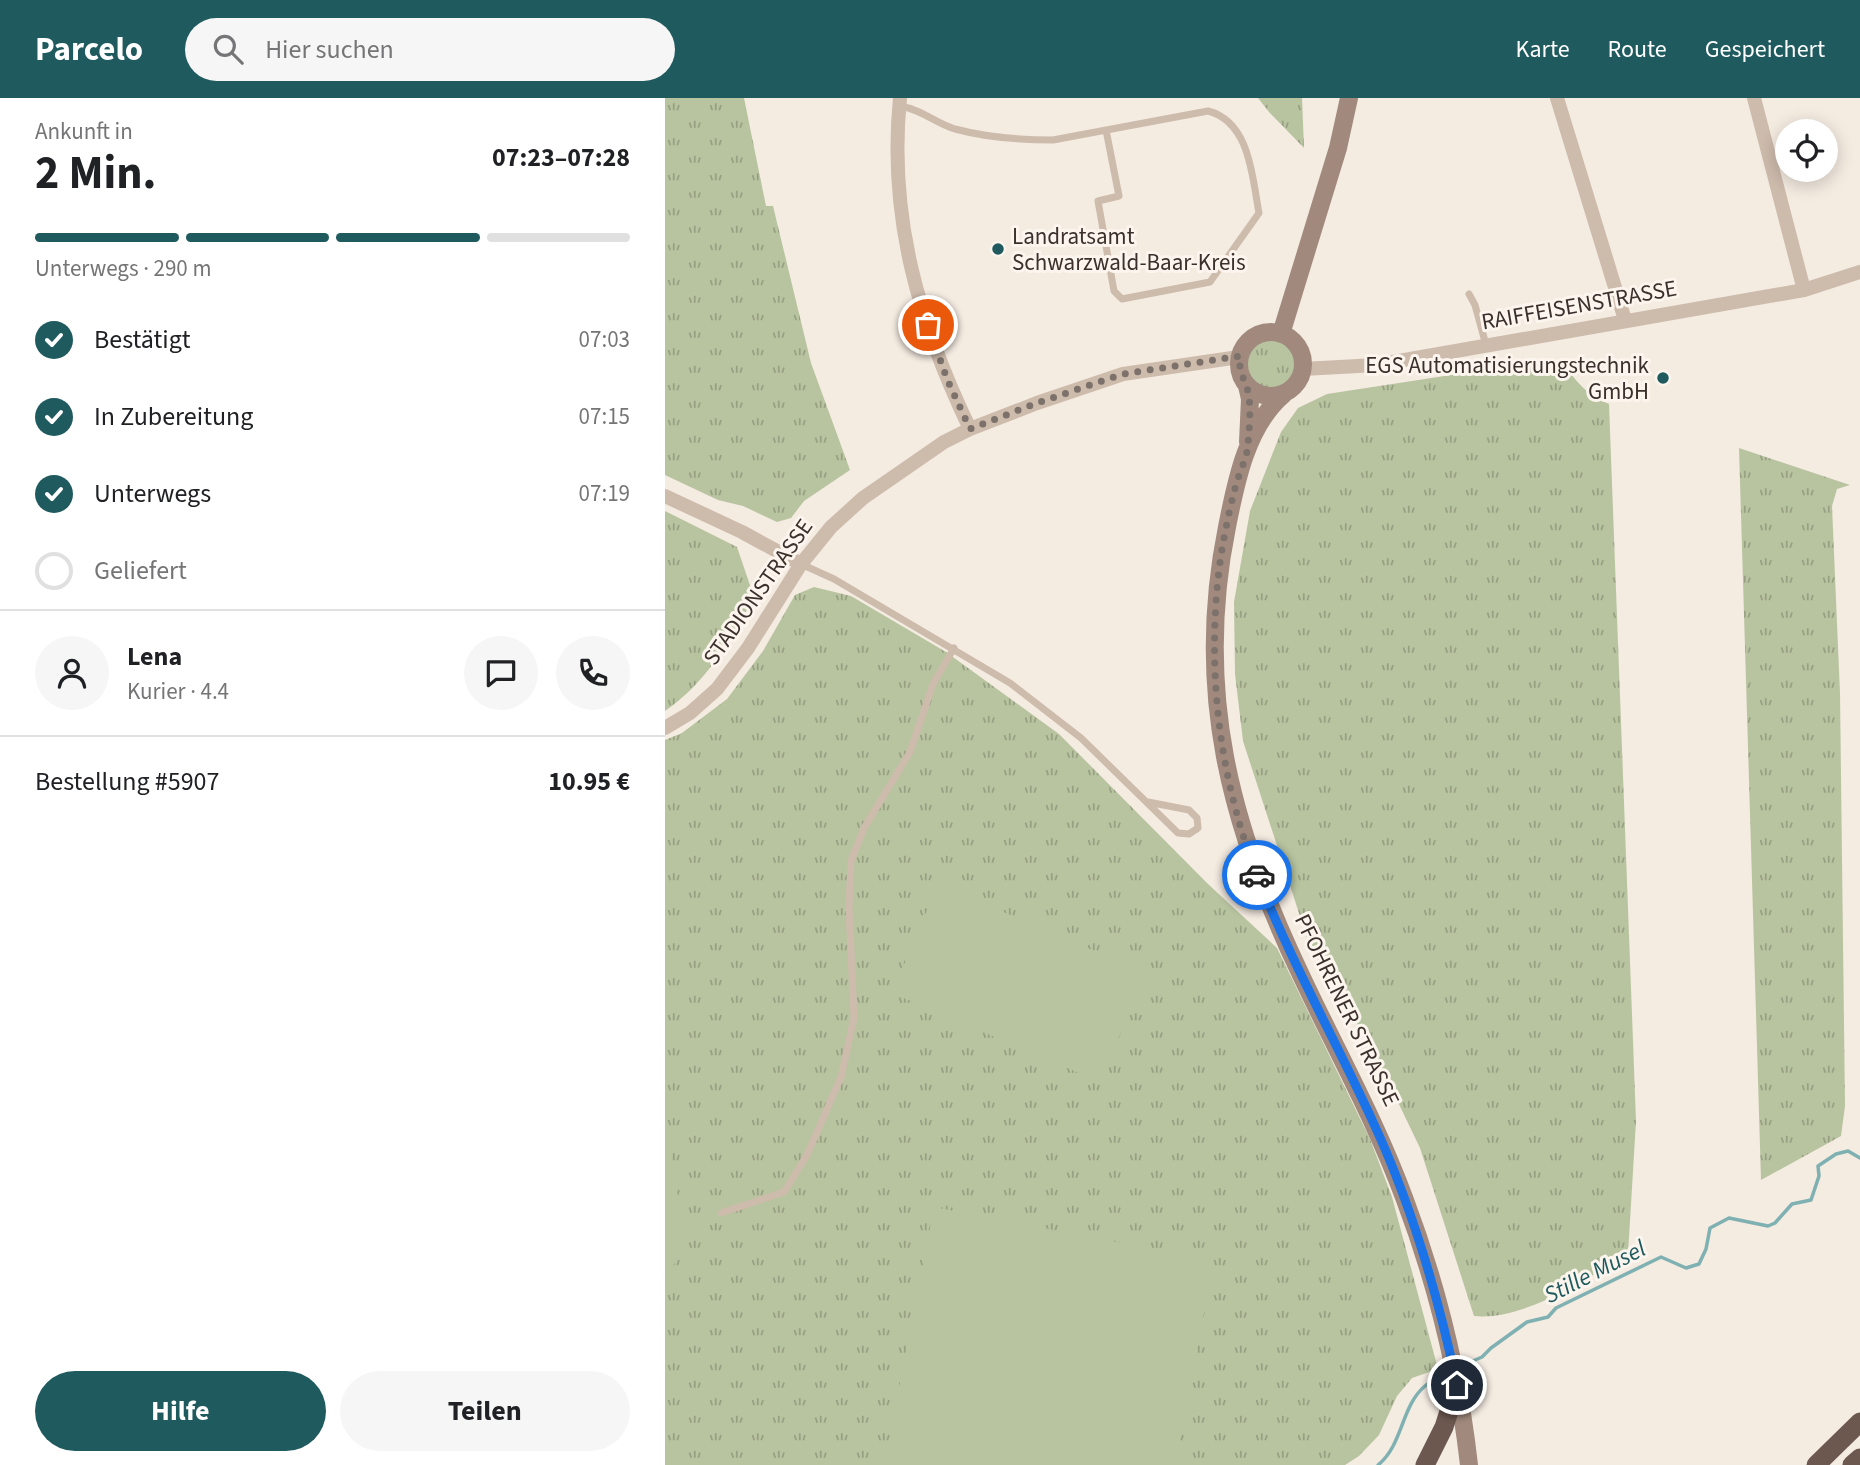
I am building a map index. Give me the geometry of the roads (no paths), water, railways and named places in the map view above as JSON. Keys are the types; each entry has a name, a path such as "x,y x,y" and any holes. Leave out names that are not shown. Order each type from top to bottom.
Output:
{"highway":[{"path":"1425,1465 1444,1427 1457,1385"},
{"path":"1816,1465 1860,1422"},
{"path":"1852,1465 1860,1458"}],"main road":[{"path":"1281,334 1334,160 1349,98"},
{"path":"1271,332 1281,334 1297,346 1303,369 1294,387 1284,394 1264,396 1247,386 1239,367 1240,356 1251,339 1271,332"},
{"name":"PFOHRENER STRASSE","path":"1247,386 1247,449 1225,534 1215,611 1215,679 1230,782 1247,849 1269,903 1301,975 1373,1120 1423,1252 1447,1338 1469,1465"},
{"name":"PFOHRENER STRASSE","path":"1247,449 1271,404 1284,394"}],"street":[{"path":"1557,98 1625,320"},
{"path":"1755,98 1804,289"},
{"path":"900,102 896,162 899,203 908,253 943,368 970,429"},
{"name":"RAIFFEISENSTRASSE","path":"1303,369 1376,365 1804,289 1860,272"},
{"name":"STADIONSTRASSE","path":"665,727 690,713 717,689 748,648 801,564 831,527 863,498 944,442 1037,403 1123,374 1240,356"},
{"path":"665,496 742,532 801,564"}],"lane":[{"path":"900,102 954,128 1028,140 1053,139 1208,111 1219,114 1237,131 1245,146 1259,213 1210,282 1122,299 1114,291 1098,201 1119,196 1106,130"},
{"path":"1469,293 1486,345"},
{"path":"801,564 834,579 1010,682 1081,738 1178,833 1189,834 1198,828 1197,817 1189,810 1148,802"},
{"path":"721,1213 784,1192 807,1156 841,1077 854,1018 849,907 851,861 864,828 910,752 933,684 954,648"}],"waterway":[{"name":"Stille Musel","path":"1459,1367 1482,1357 1527,1322 1548,1317 1556,1308 1661,1257 1686,1268 1699,1264 1706,1249 1710,1228 1729,1218 1768,1226 1775,1223 1792,1204 1811,1200 1819,1176 1818,1166 1836,1154 1848,1151 1860,1158"},
{"name":"Stille Musel","path":"1378,1465 1393,1447 1417,1394 1449,1372"}],"place":[{"name":"Landratsamt Schwarzwald-Baar-Kreis","path":"998,249"},
{"name":"EGS Automatisierungstechnik GmbH","path":"1663,378"}]}
